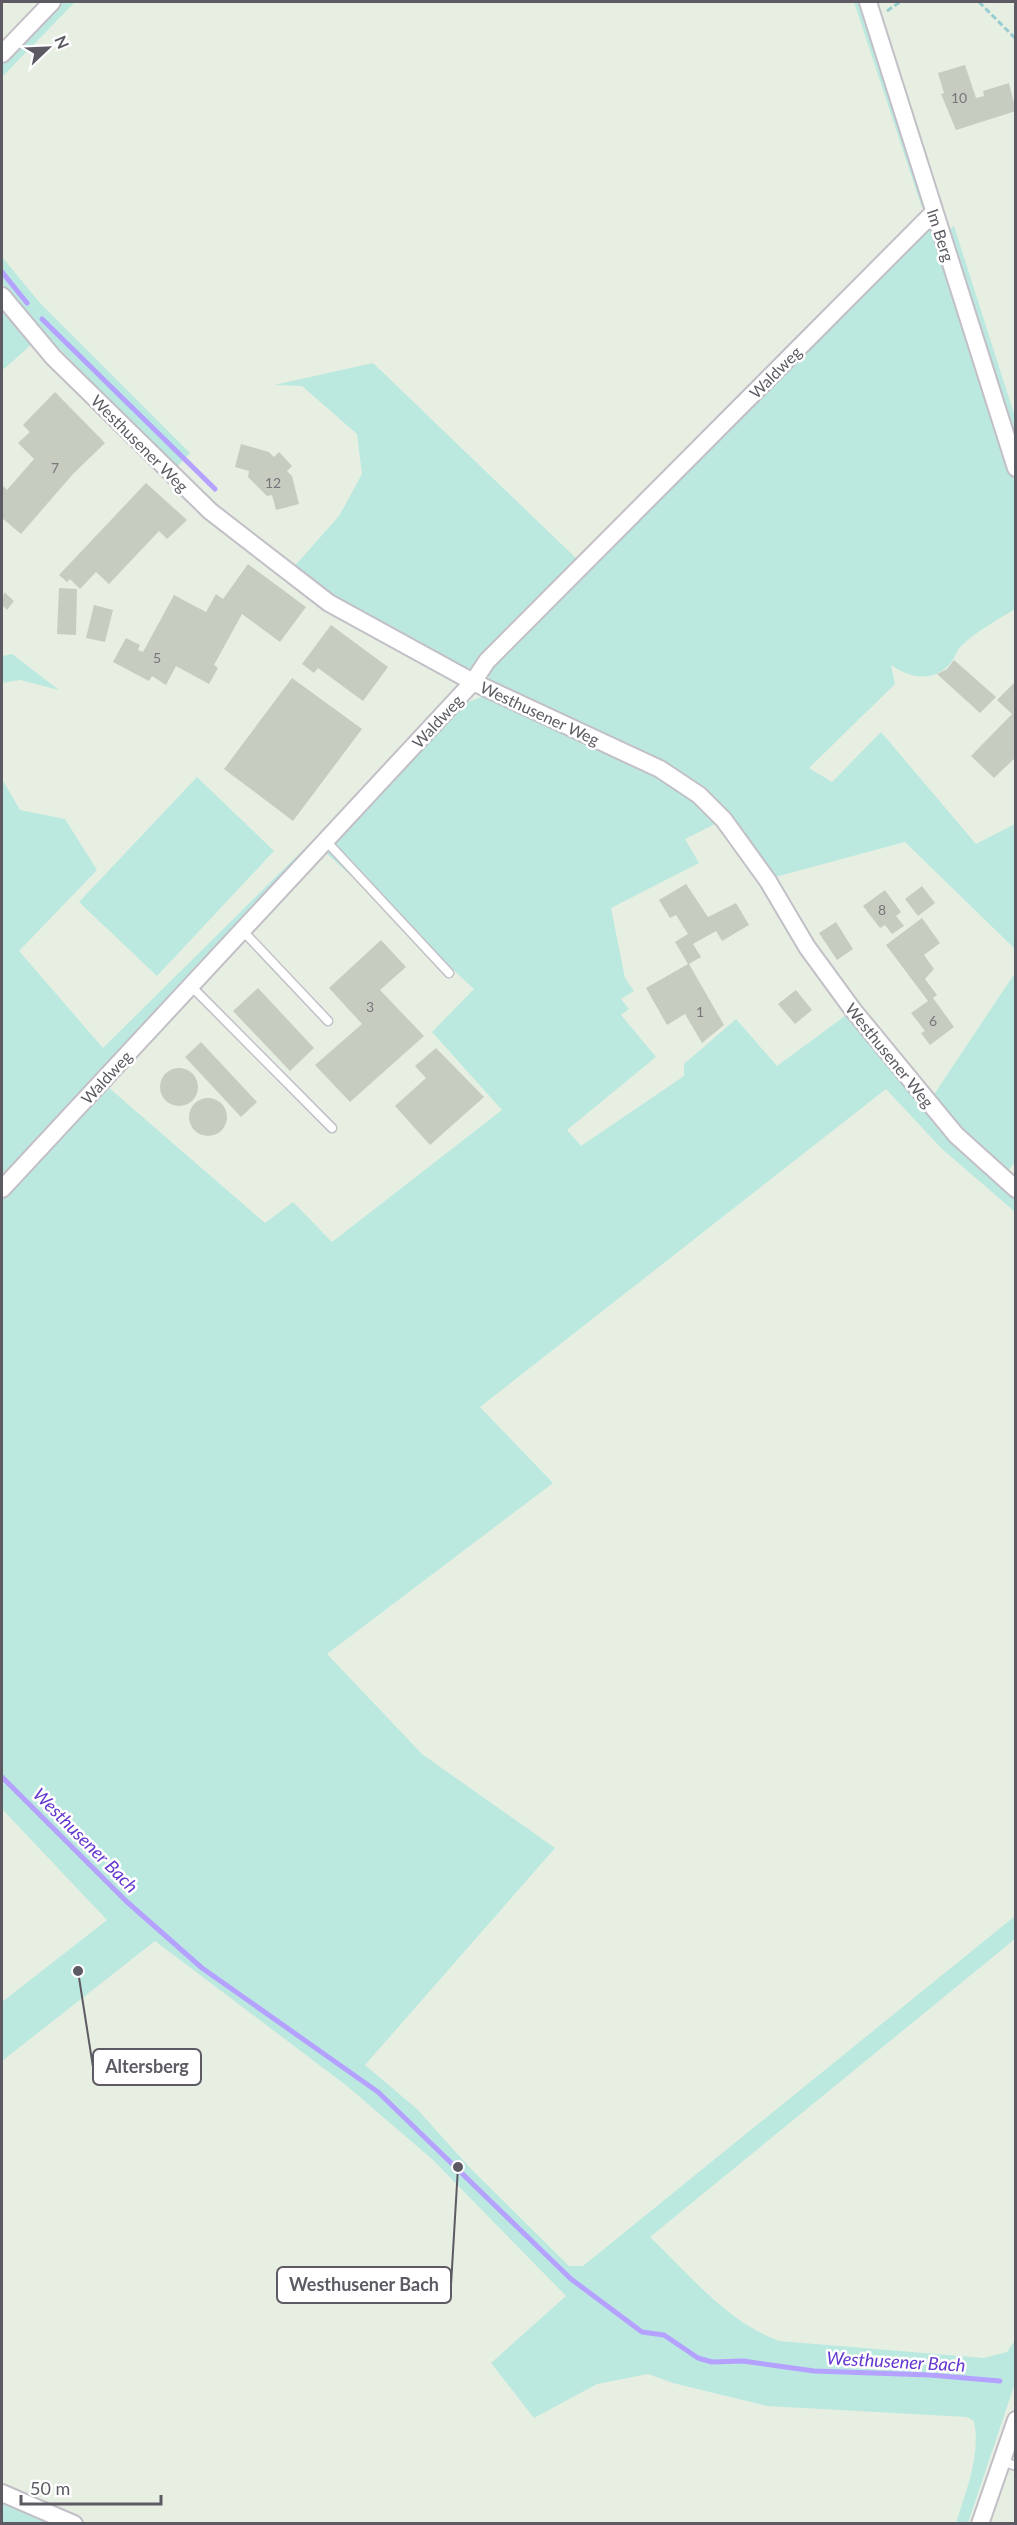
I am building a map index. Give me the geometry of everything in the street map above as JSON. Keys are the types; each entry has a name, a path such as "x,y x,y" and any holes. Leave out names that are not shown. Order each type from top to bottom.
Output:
{"street":[{"path":"2,54 52,2"},
{"name":"Im Berg","path":"868,2 1016,468"},
{"name":"Waldweg","path":"2,1189 473,682 487,662 934,212"},
{"name":"Westhusener Weg","path":"2,296 53,357 210,511 244,541 329,603 473,682 660,769 699,795 724,820 768,881 807,947 853,1010 956,1135 1016,1189"},
{"path":"980,2523 1008,2463 1016,2420"},
{"path":"2,2493 74,2523"}],"lane":[{"path":"326,841 449,973"},
{"path":"242,930 328,1020"},
{"path":"190,985 332,1128"}],"path":[{"path":"979,2 1016,39"}],"shaded area":[{"path":"61,2 75,2 2,77 2,62"},
{"path":"854,2 862,2 924,200 922,208"},
{"path":"933,222 1015,482 1015,609 968,640 959,648 946,668 939,673 923,677 915,676 891,665 895,684 809,768 832,782 881,732 976,844 1015,824 1015,949 905,842 775,877 667,764 489,680 487,671"},
{"path":"954,226 1015,417 1015,452 947,232"},
{"path":"2,257 40,303 190,453 176,468 43,332 2,283"},
{"path":"2,309 33,343 4,369 2,367"},
{"path":"373,363 579,561 477,666 470,670 461,669 340,602 292,569 339,516 362,474 357,434 302,386 274,385"},
{"path":"12,654 59,690 20,680 2,683 2,656"},
{"path":"486,695 658,775 719,822 685,839 699,863 611,908 625,978 634,991 621,999 629,1009 621,1015 656,1057 567,1130 581,1146 684,1076 684,1064 736,1019 777,1066 849,1013 953,1144 1015,1198 1015,1212 941,1148 886,1089 480,1407 553,1483 327,1654 422,1754 555,1848 365,2065 417,2109 471,2169 569,2266 583,2266 1015,1916 1015,1939 650,2237 726,2310 760,2333 779,2341 984,2358 1007,2352 1015,2340 1015,2383 968,2523 956,2523 976,2447 974,2421 967,2417 767,2406 673,2383 648,2374 597,2384 534,2418 491,2363 566,2296 433,2160 347,2086 155,1941 2,2061 2,2002 107,1920 2,1809 2,1198 108,1087 265,1223 293,1202 332,1242 502,1110 432,1032 474,989 325,852 459,706"},
{"path":"197,777 274,851 157,976 79,902"},
{"path":"2,779 20,810 65,819 97,870 19,951 103,1048 309,844 237,929 2,1181"},
{"path":"1015,973 1015,1162 1007,1172 962,1131 933,1096"},
{"path":"2,2499 59,2523 2,2523"}],"building":[{"path":"965,65 976,98 984,96 983,91 1009,83 1016,111 956,130 941,94 944,93 938,73"},
{"path":"55,392 105,443 73,474 21,534 2,518 2,485 7,490 34,459 18,443 30,432 23,425"},
{"path":"241,444 269,452 274,457 279,452 292,466 287,471 292,476 299,504 276,510 272,495 267,496 248,477 249,471 235,467"},
{"path":"146,483 187,520 167,539 159,531 109,584 96,572 80,589 70,579 67,582 59,575"},
{"path":"248,564 306,607 280,642 242,614 214,665 218,668 209,684 176,666 166,685 152,676 149,681 113,662 126,638 140,645 138,650 143,652 174,595 206,612 216,594 223,599"},
{"path":"59,588 77,589 76,635 57,634"},
{"path":"4,592 14,601 7,610 2,605"},
{"path":"94,605 113,610 105,642 86,638"},
{"path":"331,625 388,667 363,701 318,668 314,673 302,664"},
{"path":"954,660 996,697 980,713 937,674 947,669"},
{"path":"292,678 362,729 293,821 224,769"},
{"path":"1016,681 1016,757 994,778 971,756 1012,714 997,700"},
{"path":"686,884 708,917 736,903 749,925 722,941 716,931 693,944 701,957 689,964 724,1025 702,1043 685,1014 667,1025 646,988 688,964 675,942 688,934 676,915 670,918 659,900"},
{"path":"922,886 935,903 918,916 905,899"},
{"path":"885,890 901,912 896,916 904,926 892,934 885,925 880,928 863,906"},
{"path":"922,918 940,943 924,955 934,969 925,979 937,995 933,998 954,1027 930,1045 921,1033 925,1031 911,1013 928,1001 886,945"},
{"path":"836,922 853,949 837,960 819,933"},
{"path":"381,940 406,967 380,990 424,1036 350,1102 315,1065 362,1024 329,988"},
{"path":"258,988 314,1048 290,1071 233,1011"},
{"path":"796,990 812,1010 795,1024 778,1004"},
{"path":"201,1042 257,1102 241,1117 185,1057"},
{"path":"436,1048 484,1097 430,1145 395,1106 426,1078 415,1066"},
{"path":"179,1068 192,1074 198,1087 192,1100 179,1106 166,1100 160,1087 166,1074"},
{"path":"208,1098 215,1099 221,1104 226,1110 226,1124 221,1130 215,1135 208,1136 201,1135 195,1130 190,1124 189,1117 190,1110 195,1104 201,1099"}],"waterway":[{"path":"2,272 27,303"},
{"path":"42,319 215,489"},
{"name":"Westhusener Bach","path":"2,1777 126,1901 202,1968 378,2092 571,2279 642,2332 664,2335 698,2358 712,2362 743,2361 814,2371 930,2375 1000,2381"}],"place":[{"name":"Altersberg","path":"78,1971"},
{"name":"Westhusener Bach","path":"458,2167"}]}
